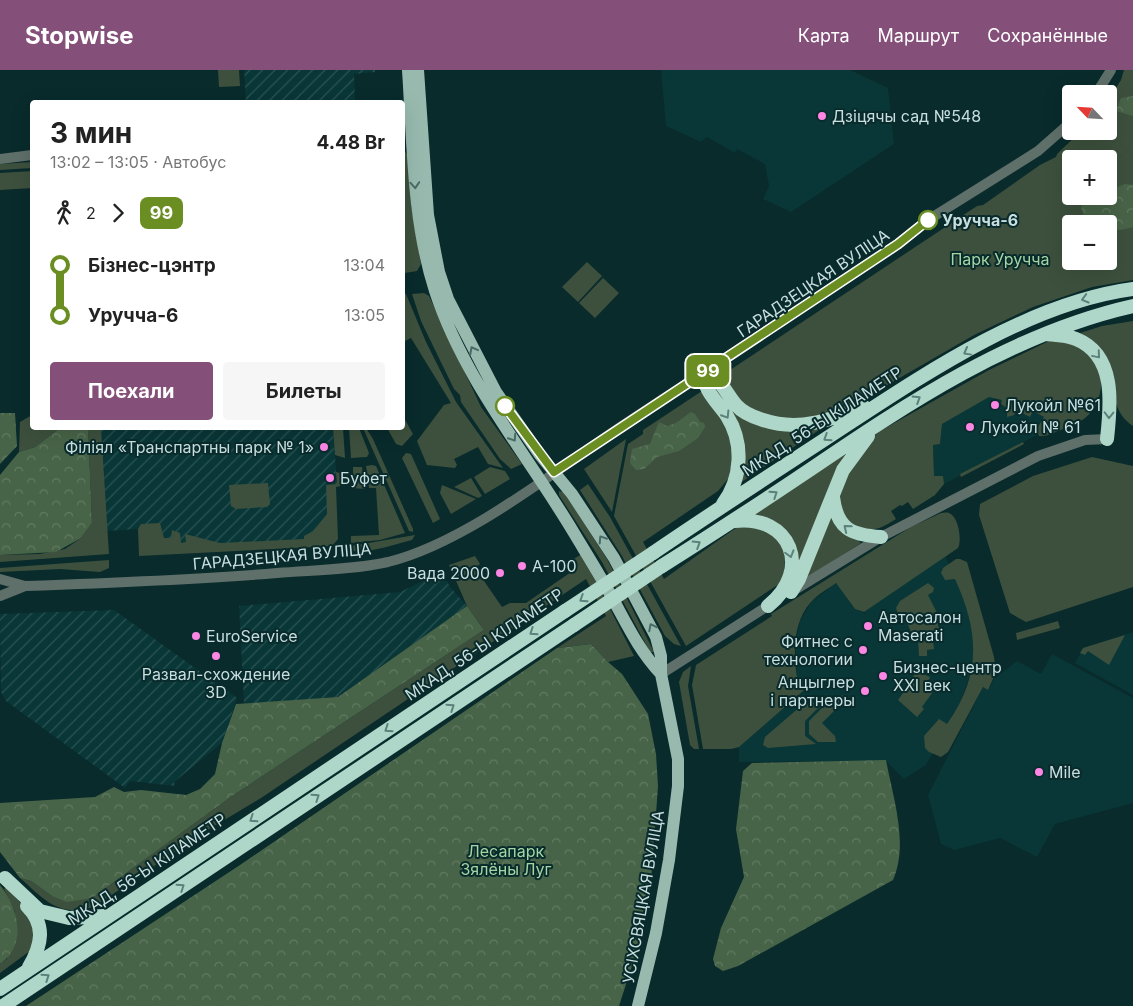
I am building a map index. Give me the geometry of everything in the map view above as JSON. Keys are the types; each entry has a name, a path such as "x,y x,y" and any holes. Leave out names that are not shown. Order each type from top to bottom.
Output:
{"highway":[{"name":"МКАД, 56-Ы КІЛАМЕТР","path":"0,989 565,611 897,392 1010,328 1079,300 1133,289"},
{"name":"МКАД, 56-Ы КІЛАМЕТР","path":"4,1005 662,566 929,392 1044,334 1094,315 1133,306"},
{"path":"1044,334 1075,339 1096,353 1104,365 1110,391 1108,439"},
{"path":"705,373 717,380 742,411 762,420 786,426 801,426 830,420 897,392"},
{"path":"705,373 705,384 727,416 739,446 739,463 736,478 729,494 717,510"},
{"path":"791,592 799,579 843,470 876,425"},
{"path":"833,496 834,510 848,530 857,534 881,537"},
{"path":"733,521 748,520 768,525 782,536 790,551 793,561 788,583 768,606"},
{"path":"2,875 40,911 69,918 107,916"},
{"path":"2,875 9,886 35,913 39,924 42,937 37,954 26,971"}],"main road":[{"path":"408,70 412,136"},
{"path":"412,136 418,70"},
{"name":"УСІХСВЯЦКАЯ ВУЛІЦА","path":"412,136 439,272 448,299 496,392 572,494 627,581 656,637 661,656 661,674 678,759 678,786 669,860 654,942 638,1006"},
{"name":"УСІХСВЯЦКАЯ ВУЛІЦА","path":"412,136 416,204 425,254 436,293 479,385 609,591 638,647 661,674"}],"street":[{"path":"1102,85 1112,70"},
{"name":"ГАРАДЗЕЦКАЯ ВУЛІЦА","path":"0,580 25,586 346,568 388,562 425,550 456,535 705,373 898,244 928,220 1031,155 1062,129"},
{"path":"0,153 28,156"},
{"path":"0,159 28,156"},
{"path":"661,674 881,537 1038,456 1085,440 1108,439"},
{"name":"ГАРАДЗЕЦКАЯ ВУЛІЦА","path":"0,596 25,586"}],"shaded area":[{"path":"244,70 375,70 375,72 354,74 355,100 246,100"},
{"name":"Дзіцячы сад №548","path":"661,70 850,70 888,88 894,144 791,212 763,199 769,186 765,164 737,149 735,153 707,137 701,142 666,126"},
{"path":"989,396 1003,400 1008,408 1006,416 1016,410 1030,417 1033,411 1044,417 1036,430 1037,435 944,484 943,479 934,476 933,445 940,444 942,424"},
{"path":"97,430 333,430 337,484 329,485 333,532 325,542 172,549 139,529 105,531"},
{"path":"944,553 966,603 972,626 974,647 972,670 958,708 926,765 904,779 886,761 739,762 739,747 805,688 802,678 797,677 795,645 800,621 811,602 836,583 855,609 866,614 862,610"},
{"path":"442,572 450,587 467,606 338,697 244,704 239,606 400,592"},
{"path":"114,610 237,698 222,743 174,782 175,786 130,781 125,788 6,701 1,692 0,614"},
{"path":"1133,632 1133,695 1075,663 1083,648"},
{"path":"1052,654 1133,698 1133,803 1055,824 1037,857 1000,838 954,850 941,844 928,795 983,687 988,690 994,679 1017,661 1041,674"}],"green space":[{"path":"218,70 239,70 240,86 219,87"},
{"name":"Парк Уручча","path":"1124,70 1133,70 1133,280 1092,287 1033,307 974,335 851,406 806,420 767,417 737,402 721,376 977,206 983,205 1040,165 1056,157 1057,154 1072,140 1118,140 1118,85"},
{"path":"1133,96 1133,116 1118,112 1121,98"},
{"path":"405,152 408,156 411,204 421,264 417,271 405,273"},
{"path":"30,162 30,168 0,170 0,164"},
{"path":"30,171 30,188 0,190 0,173"},
{"path":"1125,184 1133,185 1133,227 1117,230 1117,215 1083,215 1082,205 1117,205 1117,187"},
{"path":"587,262 602,276 578,302 562,287"},
{"path":"603,278 619,293 595,318 579,303"},
{"path":"424,293 429,296 481,407 522,464 511,469 500,459 461,402 460,395 454,389 421,321 412,294"},
{"path":"405,294 426,342 456,402 503,468 488,464 478,447 454,459 457,465 455,468 427,465 417,441 444,405 451,403 411,338 405,341"},
{"path":"1133,321 1133,426 1122,415 1116,403 1109,364 1103,352 1092,342 1074,335 1102,326"},
{"path":"1049,341 1078,347 1090,356 1096,364 1100,373 1100,393 1092,411 1085,418 1061,430 1039,436 1036,430 1044,417 1033,411 1030,417 1016,410 1014,415 1007,417 1007,408 1001,404 1002,400 989,397 942,424 940,444 933,445 934,476 943,476 944,484 935,495 913,509 908,502 902,506 900,505 891,511 896,519 877,529 862,528 848,523 837,495 838,489 870,440 880,431 989,370"},
{"path":"715,386 774,430 797,432 825,426 737,485 743,461 713,388"},
{"path":"702,391 732,435 732,464 728,479 718,491 643,542 664,579 740,525 773,535 783,548 785,557 782,582 686,646 614,516 628,444 643,434 643,430"},
{"path":"691,412 695,414 700,422 704,423 705,427 698,438 679,451 657,457 644,469 636,470 630,463 632,449 650,444 659,422 667,426 676,423"},
{"path":"0,413 15,413 17,446 0,464"},
{"path":"30,416 30,430 57,430 35,447 19,452 20,422"},
{"path":"405,420 413,434 402,446 396,444 388,430 405,430"},
{"path":"57,430 88,430 92,523 81,538 56,552 0,555 0,475 19,452 35,447"},
{"path":"88,430 101,430 109,554 0,562 0,555 40,554 65,549 81,538 92,523"},
{"path":"333,430 343,430 345,458 335,455"},
{"path":"349,430 360,430 369,453 367,457 351,458"},
{"path":"364,430 367,430 373,439 413,529 413,532 409,531"},
{"path":"626,439 612,512 584,469"},
{"path":"1023,442 1024,444 961,477 960,474"},
{"path":"854,446 799,566 784,531 771,520 751,514"},
{"path":"406,453 411,454 440,519 433,523 402,458"},
{"path":"1092,457 1133,466 1133,587 1026,622 1010,613 979,515 980,504 1033,476"},
{"path":"366,466 376,466 405,533 380,540 351,543 351,536 379,535 376,488 369,488"},
{"path":"353,467 362,467 365,489 353,488"},
{"path":"490,467 505,471 510,479 485,494 474,477"},
{"path":"336,472 343,474 341,486 336,487 338,539 332,546 139,556 138,529 141,524 160,523 164,538 171,538 172,530 180,533 181,543 186,542 185,534 220,543 304,539 304,536 313,531 327,514 326,485 337,484"},
{"path":"471,478 482,496 478,498 454,487"},
{"path":"268,483 270,504 267,507 236,509 231,506 229,485"},
{"path":"588,484 610,517 681,646 674,644 665,636 622,556 580,490"},
{"path":"442,485 476,499 451,514 440,493"},
{"path":"559,491 564,492 607,559 654,652 650,652 602,562 559,495"},
{"path":"941,513 949,513 955,519 960,535 958,548 864,612 855,609 836,583 817,596 805,610 796,638 795,658 797,677 806,682 803,691 739,747 731,749 703,749 692,685 696,665 772,616 771,614 911,527"},
{"path":"829,514 861,543 802,581"},
{"path":"415,535 412,540 372,550 357,551 352,550 351,546"},
{"path":"582,554 634,656 608,662 591,644 557,648 606,616 586,579 261,798 201,834 94,907 71,910 53,905 37,894 20,878 31,881 52,896 92,898 232,796 484,630 467,606 449,565 475,556 480,564 475,568 502,607 510,603 526,603 577,568 572,560"},
{"path":"956,559 967,562 994,657 996,672 988,690 983,687 948,752 941,757 929,752 925,748 924,736 939,719 947,724 958,706 966,688 973,653 969,617 963,598 955,579 945,580 941,573 943,568"},
{"path":"109,560 109,568 100,572 60,569 0,572 0,568"},
{"path":"928,583 934,588 933,592 928,595 940,619 937,621 942,640 933,641 934,649 927,650 927,656 919,656 918,637 913,637 904,615 899,617 896,608 900,601"},
{"path":"467,606 484,630 232,796 92,898 67,902 52,896 31,881 20,878 0,852 0,803 95,797 114,787 124,792 141,790 186,795 200,789 215,774 222,743 236,704 338,697"},
{"path":"1058,621 1060,628 1017,640 1016,633"},
{"path":"1125,635 1109,665 1088,651 1085,655 1080,653 1083,648"},
{"name":"Лесапарк Зялёны Луг","path":"591,644 622,674 648,714 656,754 658,786 651,882 637,950 619,1006 26,1006 240,865 557,648"},
{"path":"691,666 688,686 699,749 694,749 690,745 679,682 683,672"},
{"path":"918,666 924,668 923,674 930,677 926,685 935,689 922,707 924,709 917,717 898,700 911,682"},
{"path":"842,695 846,699 822,723 835,736 836,742 818,742 809,734 809,721 826,704 830,707"},
{"path":"809,699 820,706 805,721 805,736 816,744 768,748 763,745 765,737"},
{"path":"886,760 896,805 900,836 898,866 893,880 738,966 723,971 715,966 713,959 721,928 744,877 736,829 743,771 752,763"},
{"path":"0,885 12,904 17,926 17,936 9,956 0,964"},
{"path":"6,887 36,920 34,948 0,973 0,964 7,959 15,912 4,889"}],"bus line":[{"name":"99","path":"505,406 554,472 898,244 928,220"}],"place":[{"name":"Дзіцячы сад №548","path":"822,116"},
{"name":"Уручча-6","path":"928,220"},
{"name":"Лукойл №61","path":"995,405"},
{"name":"Лукойл № 61","path":"970,427"},
{"name":"Філіял «Транспартны парк № 1»","path":"324,447"},
{"name":"Буфет","path":"330,478"},
{"name":"A-100","path":"522,566"},
{"name":"Вада 2000","path":"500,573"},
{"name":"Автосалон Maserati","path":"868,626"},
{"name":"EuroService","path":"196,636"},
{"name":"Фитнес с технологии","path":"863,650"},
{"name":"Развал-схождение 3D","path":"216,656"},
{"name":"Бизнес-центр XXI век","path":"883,676"},
{"name":"Анцыглер і партнеры","path":"865,691"},
{"name":"Mile","path":"1039,772"}]}
